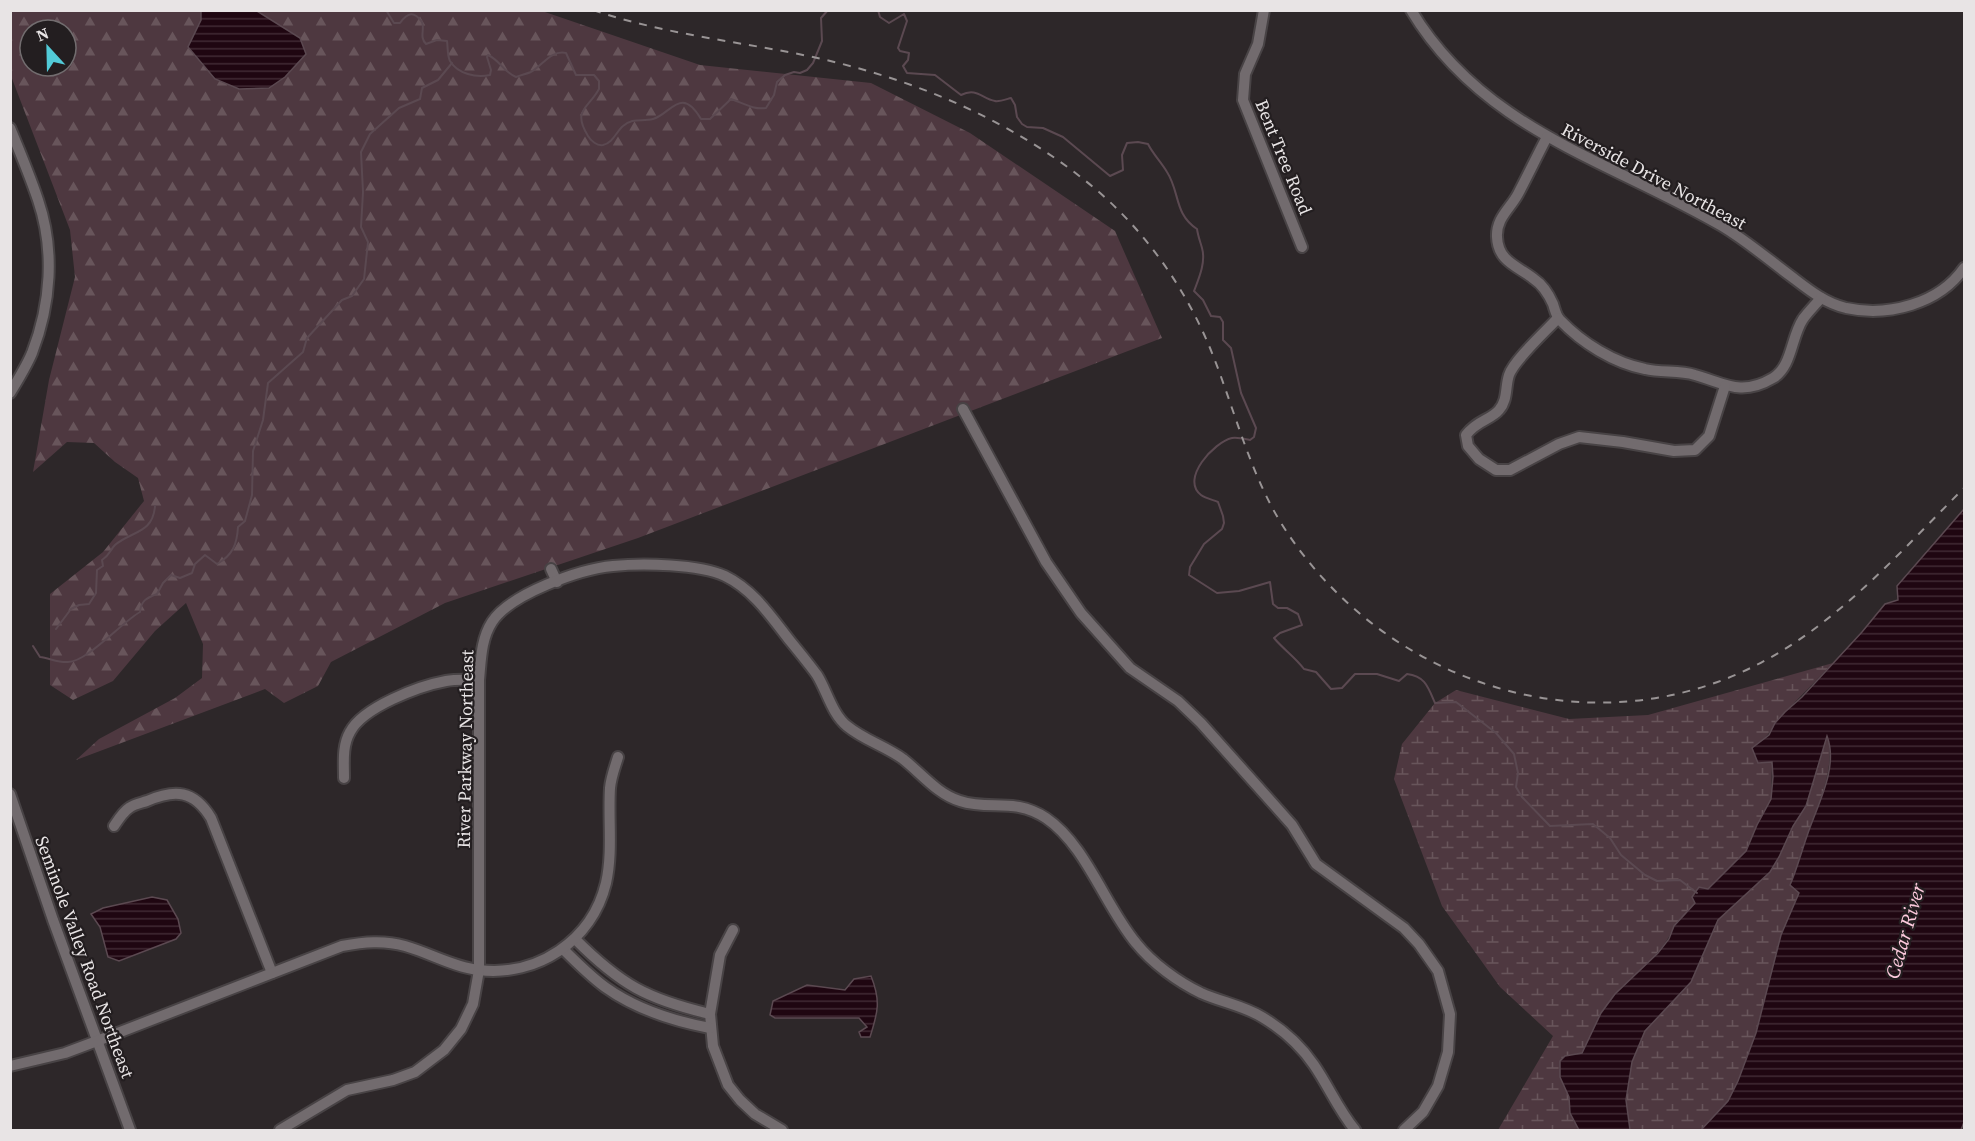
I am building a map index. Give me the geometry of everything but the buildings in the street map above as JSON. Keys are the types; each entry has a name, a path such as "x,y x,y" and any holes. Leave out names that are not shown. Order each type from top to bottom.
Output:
{"street":[{"name":"Bent Tree Road","path":"1264,10 1258,44 1245,75 1243,100 1302,247"},
{"name":"Riverside Drive Northeast","path":"1411,10 1421,28 1446,60 1475,89 1512,115 1547,137 1724,227 1821,298 1846,308 1884,311 1909,306 1945,288 1965,268"},
{"path":"10,128 39,202 46,231 50,266 43,317 31,355 10,393"},
{"path":"1547,137 1516,197 1504,211 1498,225 1497,237 1503,257 1513,267 1534,278 1545,289 1558,318 1607,356 1645,369 1696,375 1725,386 1746,387 1765,383 1776,377 1784,367 1803,320 1821,298"},
{"path":"1558,318 1509,374 1506,398 1499,411 1473,425 1466,435 1468,446 1479,459 1496,470 1510,470 1559,444 1579,437 1623,442 1674,452 1695,450 1709,436 1725,386"},
{"path":"963,409 1046,562 1081,613 1130,669 1178,701 1201,723 1292,825 1316,864 1404,928 1419,944 1438,971 1450,1014 1448,1052 1438,1086 1423,1112 1404,1131"},
{"name":"River Parkway Northeast","path":"280,1131 347,1090 393,1080 415,1072 444,1050 461,1029 473,1004 479,970 479,680 483,643 492,622 506,607 524,595 582,572 613,566 658,565 700,569 725,576 744,588 760,602 817,676 844,724 902,759 944,794 961,802 1008,804 1028,809 1060,829 1074,845 1136,943 1164,970 1200,993 1260,1016 1289,1037 1313,1064 1354,1131"},
{"path":"551,569 557,582"},
{"path":"344,778 344,749 349,734 357,721 373,708 433,684 449,680 479,680"},
{"path":"10,1066 65,1053 342,946 364,942 385,942 405,946 479,970 505,970 529,966 546,959 563,949 590,921 606,883 609,859 610,785 618,757"},
{"path":"114,826 128,808 163,794 178,793 193,798 204,806 211,818 272,972"},
{"name":"Seminole Valley Road Northeast","path":"10,794 130,1131"},
{"path":"733,930 720,955 710,1014 712,1046 728,1085 755,1114 782,1131"},
{"path":"574,939 615,976 634,988 659,1000 710,1014"},
{"path":"563,949 605,987 628,1001 678,1022 710,1028"}],"green space":[{"path":"10,11 542,11 700,65 871,83 970,133 1115,231 1162,338 638,538 445,603 331,662 318,686 284,703 265,689 76,760 99,739 175,698 202,678 203,644 186,603 155,631 113,681 73,700 50,685 50,594 103,552 144,501 138,478 94,443 67,442 33,472 49,380 75,277 70,230 11,76"},
{"path":"1833,663 1790,707 1767,736 1752,748 1772,761 1771,799 1746,851 1674,926 1663,946 1611,1000 1582,1053 1565,1056 1560,1077 1569,1097 1570,1113 1579,1130 1498,1130 1553,1036 1500,987 1442,906 1394,779 1402,744 1435,703 1456,690 1569,719 1648,715"},
{"path":"1827,734 1830,760 1828,773 1791,885 1799,893 1781,935 1756,1033 1738,1081 1728,1101 1701,1130 1630,1130 1626,1100 1632,1062 1645,1031 1691,982 1718,920 1770,872 1793,826 1806,806"}],"water":[{"path":"201,11 257,11 300,38 306,54 285,77 269,88 239,89 215,79 188,47 201,20"},
{"name":"Cedar River","path":"1964,509 1964,1122 1961,1130 1701,1130 1728,1101 1756,1033 1781,935 1799,893 1790,885 1829,774 1830,748 1827,736 1806,806 1793,826 1770,872 1718,920 1691,982 1645,1031 1632,1062 1626,1100 1630,1130 1579,1130 1570,1113 1569,1097 1560,1077 1560,1061 1565,1056 1582,1053 1601,1013 1615,994 1658,953 1669,939 1674,926 1695,903 1692,897 1699,887 1708,889 1746,851 1771,799 1773,777 1772,762 1758,763 1752,748 1769,735 1775,723 1802,697 1885,604 1898,600 1897,586"},
{"path":"152,897 167,900 178,919 181,933 176,939 119,961 108,957 100,927 91,914 103,908"},
{"path":"871,976 877,1006 870,1037 861,1037 859,1032 867,1027 859,1018 775,1018 770,1015 773,1001 807,985 845,990 854,979"}],"waterway":[{"path":"386,10 394,23 400,23 411,14 416,16 422,22 423,39 426,44 437,40 447,41 450,61 458,69 468,74 490,75 488,55 516,77 531,72 556,54 566,53 576,75 594,75 599,81 599,89 583,110 581,120 589,138 601,145 609,142 627,123 653,119 676,104 688,104 701,119 710,119 731,99 752,107 766,108 774,95 777,82 785,75 807,70 813,63 822,41 821,18 828,10"},
{"path":"878,10 880,17 889,23 904,14 907,21 898,48 900,51 909,53 908,60 903,66 907,73 935,75 961,95 971,92 997,101 1011,98 1017,117 1022,124 1027,127 1043,128 1063,137 1110,176 1123,170 1122,155 1127,143 1138,142 1148,144 1167,172 1184,217 1197,229 1202,248 1203,264 1194,291 1203,300 1211,316 1220,317 1223,322 1223,340 1231,348 1241,393 1256,428 1254,437 1250,440 1232,438 1217,446 1197,471 1194,480 1196,488 1201,495 1218,502 1224,523 1222,529 1204,544 1190,567 1189,575 1217,593 1239,591 1270,582 1273,604 1278,608 1287,608 1298,614 1302,625 1280,633 1274,638 1304,669 1316,672 1331,689 1342,688 1355,674 1377,674 1399,681 1407,674 1418,677 1428,687 1435,703 1456,702 1496,733 1514,754 1518,773 1516,787 1522,797 1550,826 1593,824 1610,838 1621,855 1645,875 1657,881 1680,880 1697,893"},
{"path":"33,646 40,657 58,661 76,660 85,656 140,612 143,603 157,594 171,575 180,578 192,573 195,564 205,555 217,564 230,553 237,539 238,527 245,521 252,495 253,451 263,420 268,383 303,352 307,338 342,300 352,296 364,279 368,242 361,227 363,192 361,152 370,134 399,108 420,99 422,88 438,80 452,63"},
{"path":"56,629 71,609 89,604 96,593 97,570 103,566 102,560 121,540 146,527 155,506"}],"railway":[{"path":"593,10 646,25 808,56 886,77 962,106 1033,144 1067,167 1117,208 1149,244 1177,283 1210,348 1249,456 1267,498 1278,518 1321,576 1372,624 1431,661 1495,687 1562,701 1631,701 1699,688 1766,660 1821,624 1846,603 1895,558 1964,488"}]}
